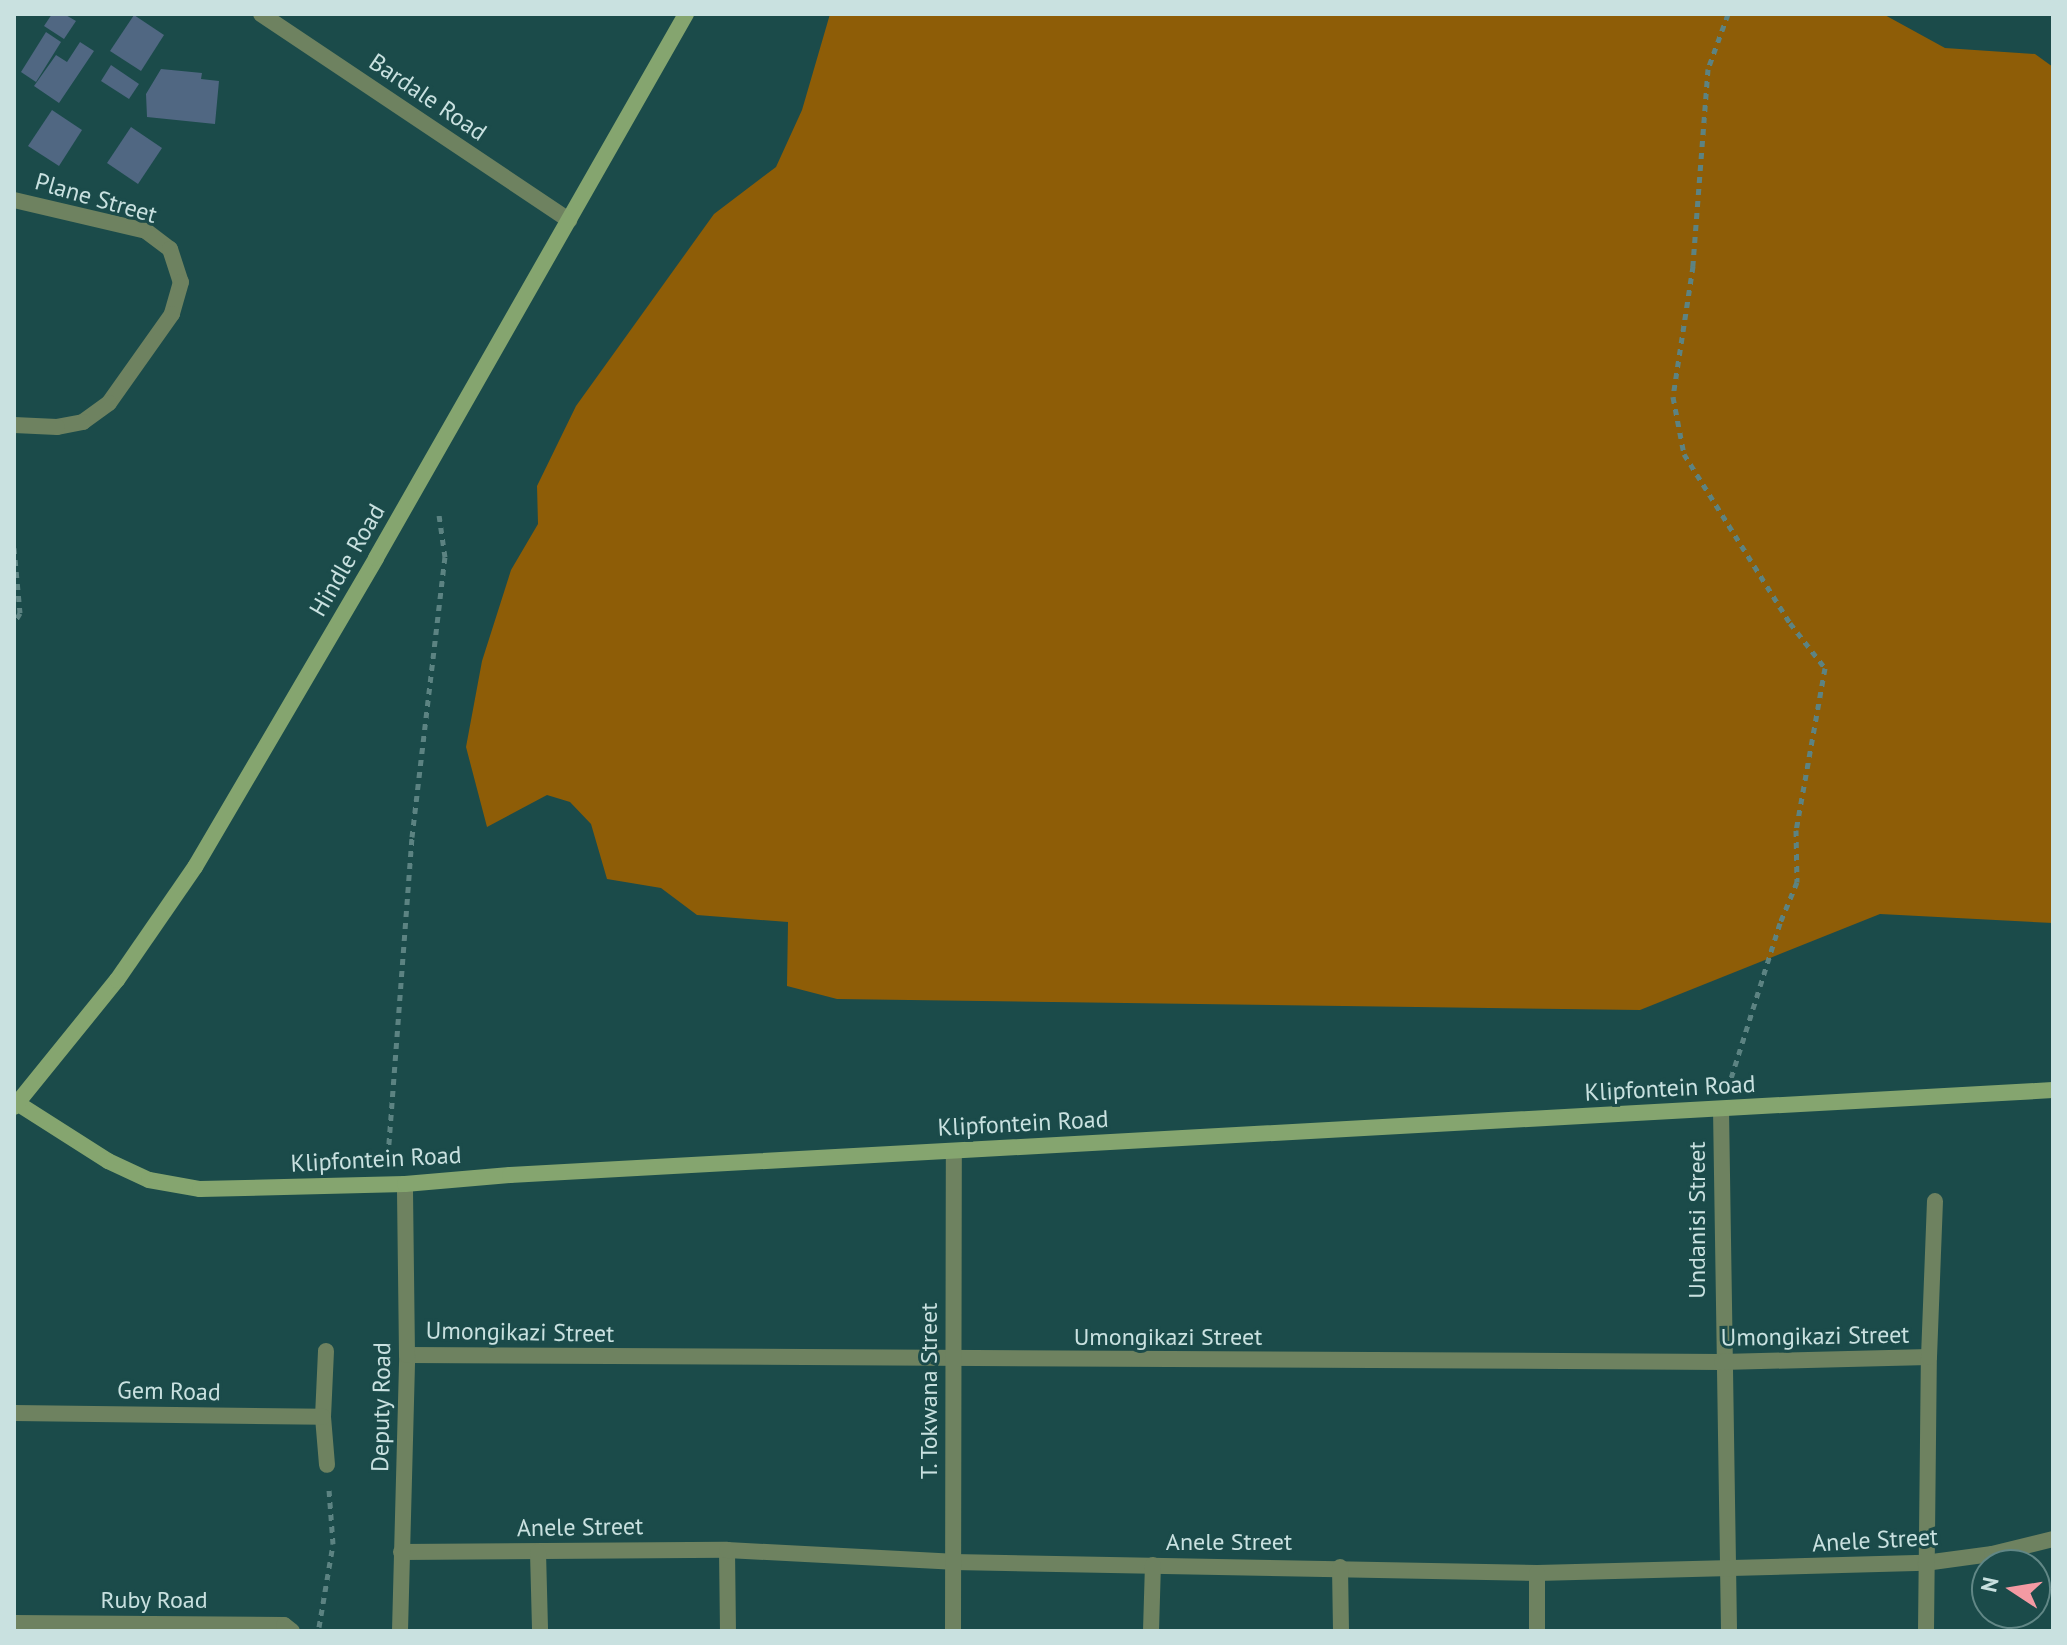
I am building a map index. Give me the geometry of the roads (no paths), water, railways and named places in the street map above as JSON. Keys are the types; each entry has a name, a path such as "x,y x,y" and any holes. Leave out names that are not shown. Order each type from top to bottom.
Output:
{"street":[{"name":"Bardale Road","path":"261,14 569,220"},
{"name":"Hindle Road","path":"16,1105 117,980 195,867 686,14"},
{"name":"Plane Street","path":"14,200 146,231 170,249 181,282 172,314 109,403 83,422 57,427 14,425"},
{"name":"Klipfontein Road","path":"16,1105 108,1161 149,1180 200,1189 405,1184 2053,1090"},
{"name":"Undanisi Street","path":"1721,1109 1722,1362 1729,1631"},
{"name":"T. Tokwana Street","path":"953,1631 954,1151"},
{"name":"Deputy Road","path":"400,1631 407,1355 405,1184"},
{"path":"1926,1631 1929,1357 1935,1201"},
{"path":"326,1351 323,1417 327,1465"},
{"name":"Umongikazi Street","path":"407,1355 1722,1362 1929,1357"},
{"name":"Gem Road","path":"14,1413 323,1417"},
{"name":"Anele Street","path":"401,1552 727,1550 953,1562 1537,1573 1925,1563 1992,1554 2053,1539"},
{"path":"727,1550 728,1631"},
{"path":"538,1552 540,1631"},
{"path":"1151,1631 1153,1565"},
{"path":"1340,1567 1341,1631"},
{"path":"1537,1573 1537,1631"},
{"name":"Ruby Road","path":"14,1623 284,1625 292,1631"}]}
